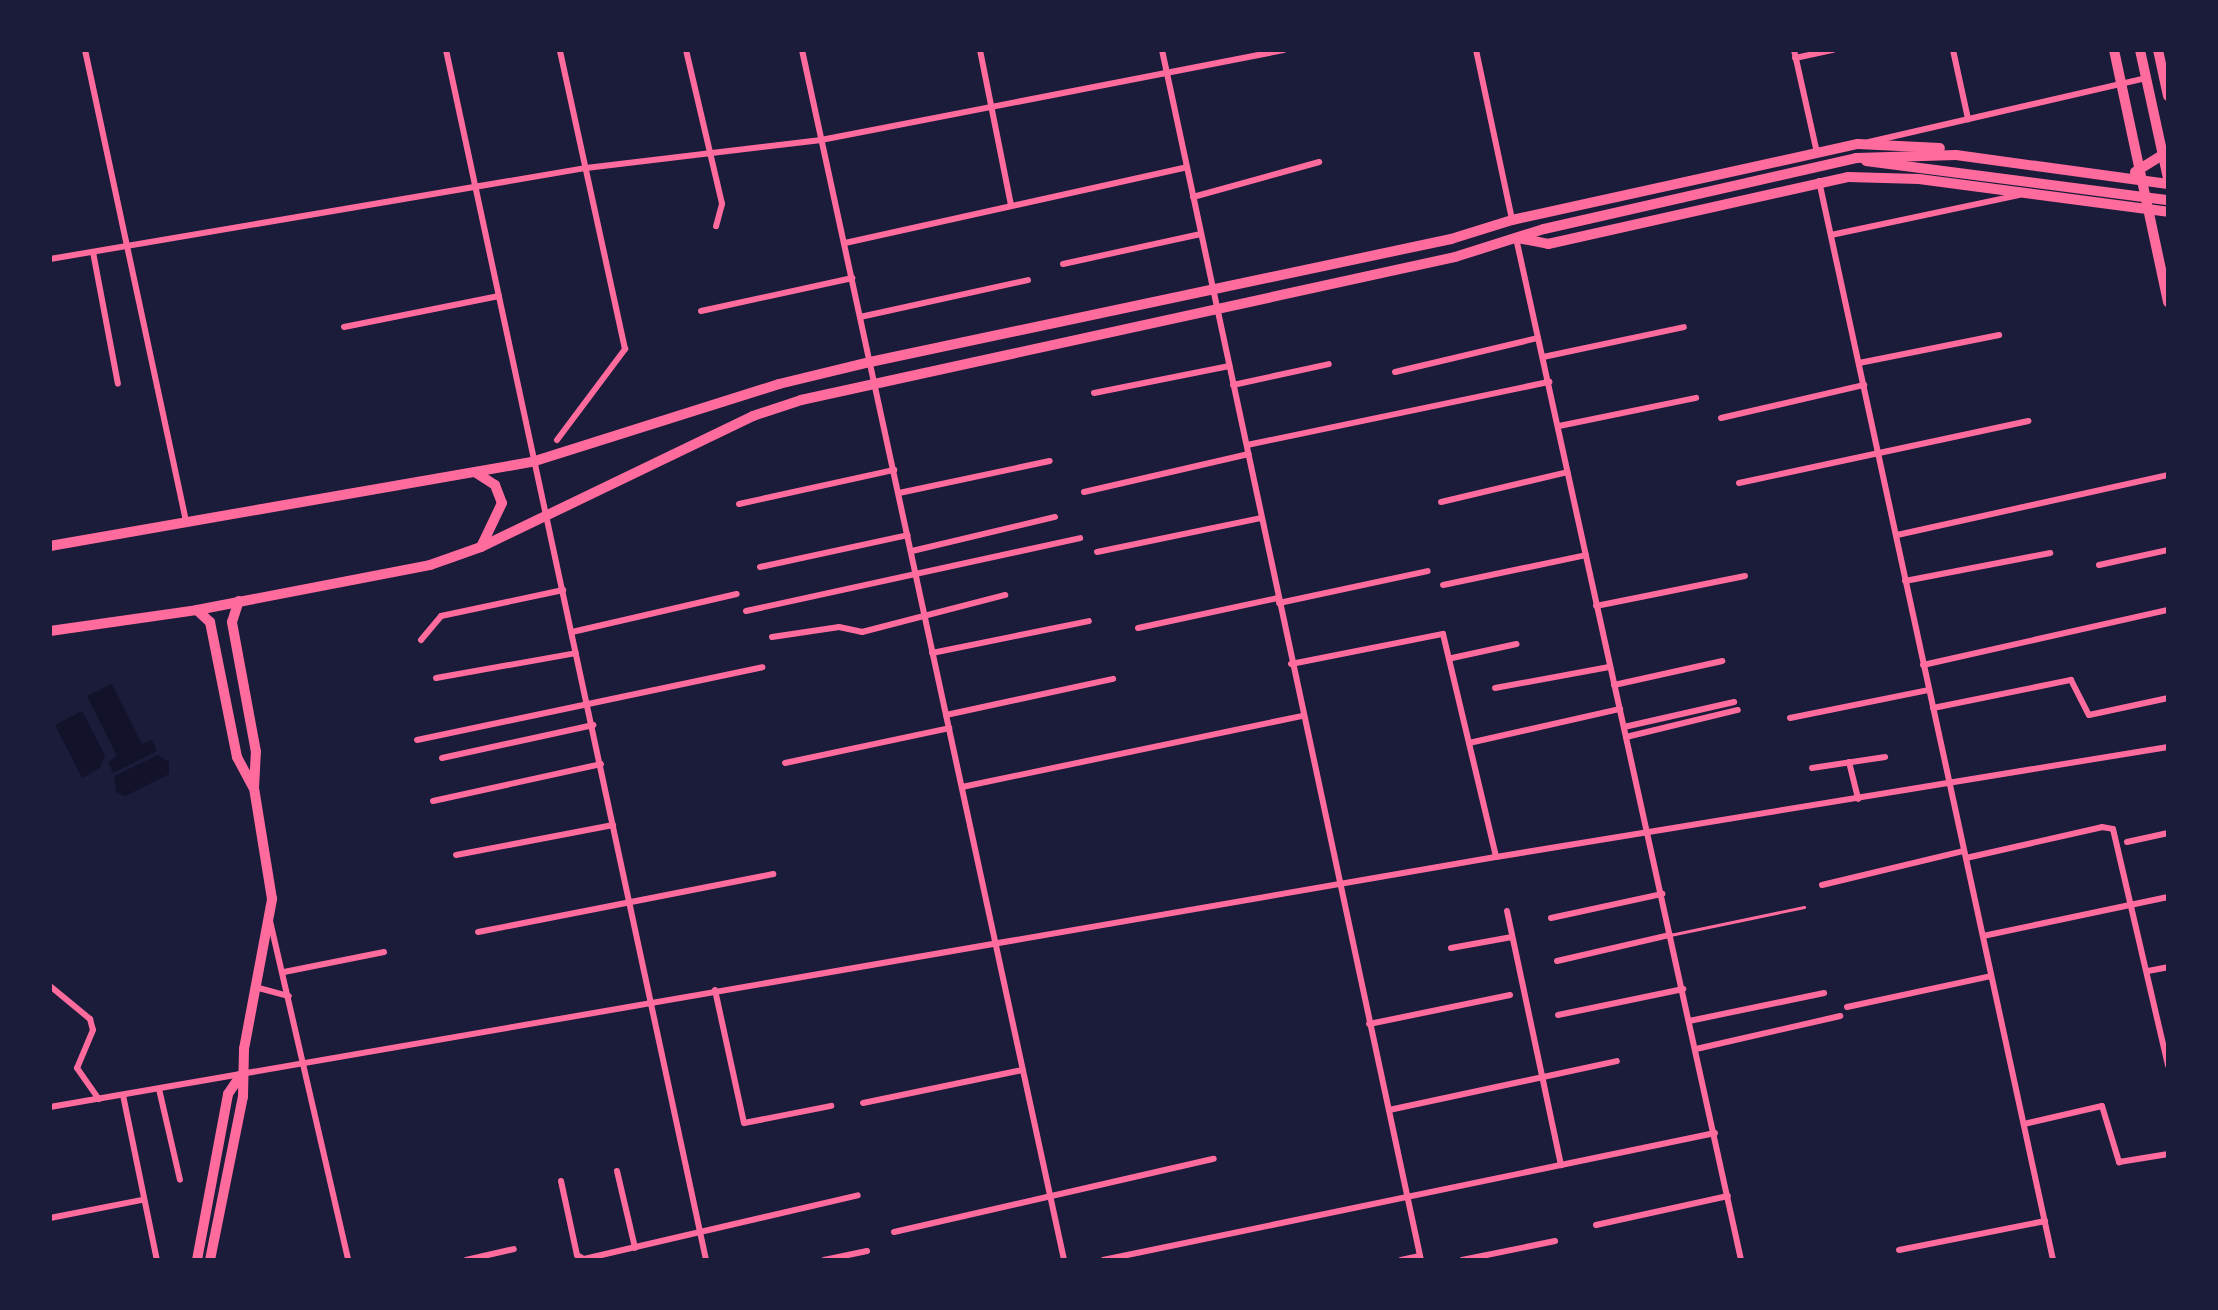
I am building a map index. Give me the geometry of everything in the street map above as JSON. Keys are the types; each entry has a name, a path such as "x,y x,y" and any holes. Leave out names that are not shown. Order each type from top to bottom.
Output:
{"main road":[{"path":"2114,50 2168,302"},
{"path":"2140,50 2168,180"},
{"path":"2158,50 2168,96"},
{"path":"2122,177 2148,167 2168,150 2159,138"},
{"path":"50,546 535,461 779,384 870,362 1214,290 1858,144 1957,150 2168,180"},
{"path":"1817,153 2168,200"},
{"path":"50,631 197,610 405,571 481,547 753,416 874,382 1455,257 1544,229 1856,158 1894,154 1956,155 2122,177 2168,180"},
{"path":"2098,201 2110,186 2102,169"},
{"path":"1516,238 1548,244 1819,181 1880,177 2034,192 2168,212"},
{"path":"2157,252 2168,241"},
{"path":"472,471 495,485 502,503 497,523 481,547"},
{"path":"210,1260 243,1097 240,1076 269,919 271,872 254,788 256,752 232,622 239,601"},
{"path":"197,610 210,622 237,757 254,788"},
{"path":"197,1260 228,1094 240,1076"}],"street":[{"path":"85,50 130,245 186,521"},
{"path":"446,50 706,1260"},
{"path":"557,440 625,349 560,50"},
{"path":"686,50 722,206 716,226"},
{"path":"802,50 1064,1260"},
{"path":"980,50 1011,205"},
{"path":"1162,50 1420,1258 1401,1260"},
{"path":"50,259 586,168 708,150 821,140 1283,50"},
{"path":"1476,50 1512,220"},
{"path":"1817,153 1794,54 1833,50"},
{"path":"1953,50 1968,119"},
{"path":"1858,144 2146,78"},
{"path":"1193,197 1319,162"},
{"path":"845,243 1187,167"},
{"path":"1819,181 2053,1260"},
{"path":"1831,235 2034,192"},
{"path":"1063,264 1201,234"},
{"path":"1516,238 1741,1260"},
{"path":"93,252 118,384"},
{"path":"701,311 852,278"},
{"path":"860,317 1028,280"},
{"path":"344,327 499,296"},
{"path":"1543,357 1684,327"},
{"path":"1859,363 1999,335"},
{"path":"1395,372 1538,338"},
{"path":"1233,385 1329,364"},
{"path":"1094,393 1229,366"},
{"path":"1247,445 1549,382"},
{"path":"1721,418 1864,385"},
{"path":"1559,426 1696,398"},
{"path":"1739,483 2028,421"},
{"path":"1084,492 1249,454"},
{"path":"899,493 1050,461"},
{"path":"739,504 894,470"},
{"path":"1441,502 1568,472"},
{"path":"1897,535 2168,475"},
{"path":"912,551 1055,517"},
{"path":"1097,552 1261,518"},
{"path":"760,567 908,535"},
{"path":"746,611 1080,538"},
{"path":"2099,565 2168,550"},
{"path":"1905,581 2050,553"},
{"path":"1443,585 1586,555"},
{"path":"1138,628 1428,571"},
{"path":"1596,606 1745,576"},
{"path":"421,640 441,616 563,590"},
{"path":"572,632 737,594"},
{"path":"772,637 839,627 862,632 1005,595"},
{"path":"1923,665 2168,610"},
{"path":"932,653 1089,621"},
{"path":"1291,664 1443,634 1452,658 1496,857"},
{"path":"1452,658 1517,644"},
{"path":"436,678 576,653"},
{"path":"1614,685 1722,661"},
{"path":"417,740 762,667"},
{"path":"1495,688 1609,667"},
{"path":"946,715 1113,679"},
{"path":"1933,708 2075,681 2086,714 2168,698"},
{"path":"1790,718 1929,690"},
{"path":"1624,727 1734,702"},
{"path":"1469,743 1620,709"},
{"path":"1626,737 1738,710"},
{"path":"962,787 1303,716"},
{"path":"442,758 593,725"},
{"path":"785,763 949,728"},
{"path":"50,1107 1496,857 2168,747"},
{"path":"1812,768 1885,757"},
{"path":"1849,762 1858,799"},
{"path":"433,801 601,764"},
{"path":"456,855 613,825"},
{"path":"1822,885 2110,827 2119,843 2168,1066"},
{"path":"2127,842 2168,833"},
{"path":"478,932 773,874"},
{"path":"1551,918 1662,894"},
{"path":"1983,936 2168,897"},
{"path":"1507,911 1561,1165"},
{"path":"269,919 284,972 348,1260"},
{"path":"1557,961 1670,935"},
{"path":"1451,948 1512,937"},
{"path":"284,972 384,952"},
{"path":"2148,971 2168,967"},
{"path":"1847,1007 1991,976"},
{"path":"50,986 90,1019 93,1030 77,1068 99,1099"},
{"path":"255,987 289,996"},
{"path":"1558,1015 1683,989"},
{"path":"715,990 744,1123 831,1106"},
{"path":"1689,1021 1824,993"},
{"path":"1369,1024 1510,995"},
{"path":"2158,1014 2168,1012"},
{"path":"1696,1049 1840,1016"},
{"path":"1389,1110 1617,1061"},
{"path":"863,1103 1023,1070"},
{"path":"159,1089 180,1180"},
{"path":"123,1095 142,1200 157,1260"},
{"path":"2024,1124 2102,1106 2119,1162 2168,1154"},
{"path":"1103,1260 1715,1133"},
{"path":"894,1232 1049,1194 1214,1159"},
{"path":"617,1171 635,1248"},
{"path":"561,1181 580,1258 692,1237 700,1230 858,1195"},
{"path":"1596,1225 1728,1196"},
{"path":"50,1218 142,1200"},
{"path":"1899,1250 2045,1221"},
{"path":"1462,1260 1555,1241"},
{"path":"466,1260 514,1249"},
{"path":"824,1260 867,1251"}],"lane":[{"path":"1670,935 1804,907"}],"shaded area":[{"path":"112,684 142,744 152,740 157,751 113,773 108,762 117,756 87,696"},
{"path":"82,711 105,755 100,768 82,778 55,725"},
{"path":"158,755 169,762 169,774 125,796 116,792 114,776"}]}
